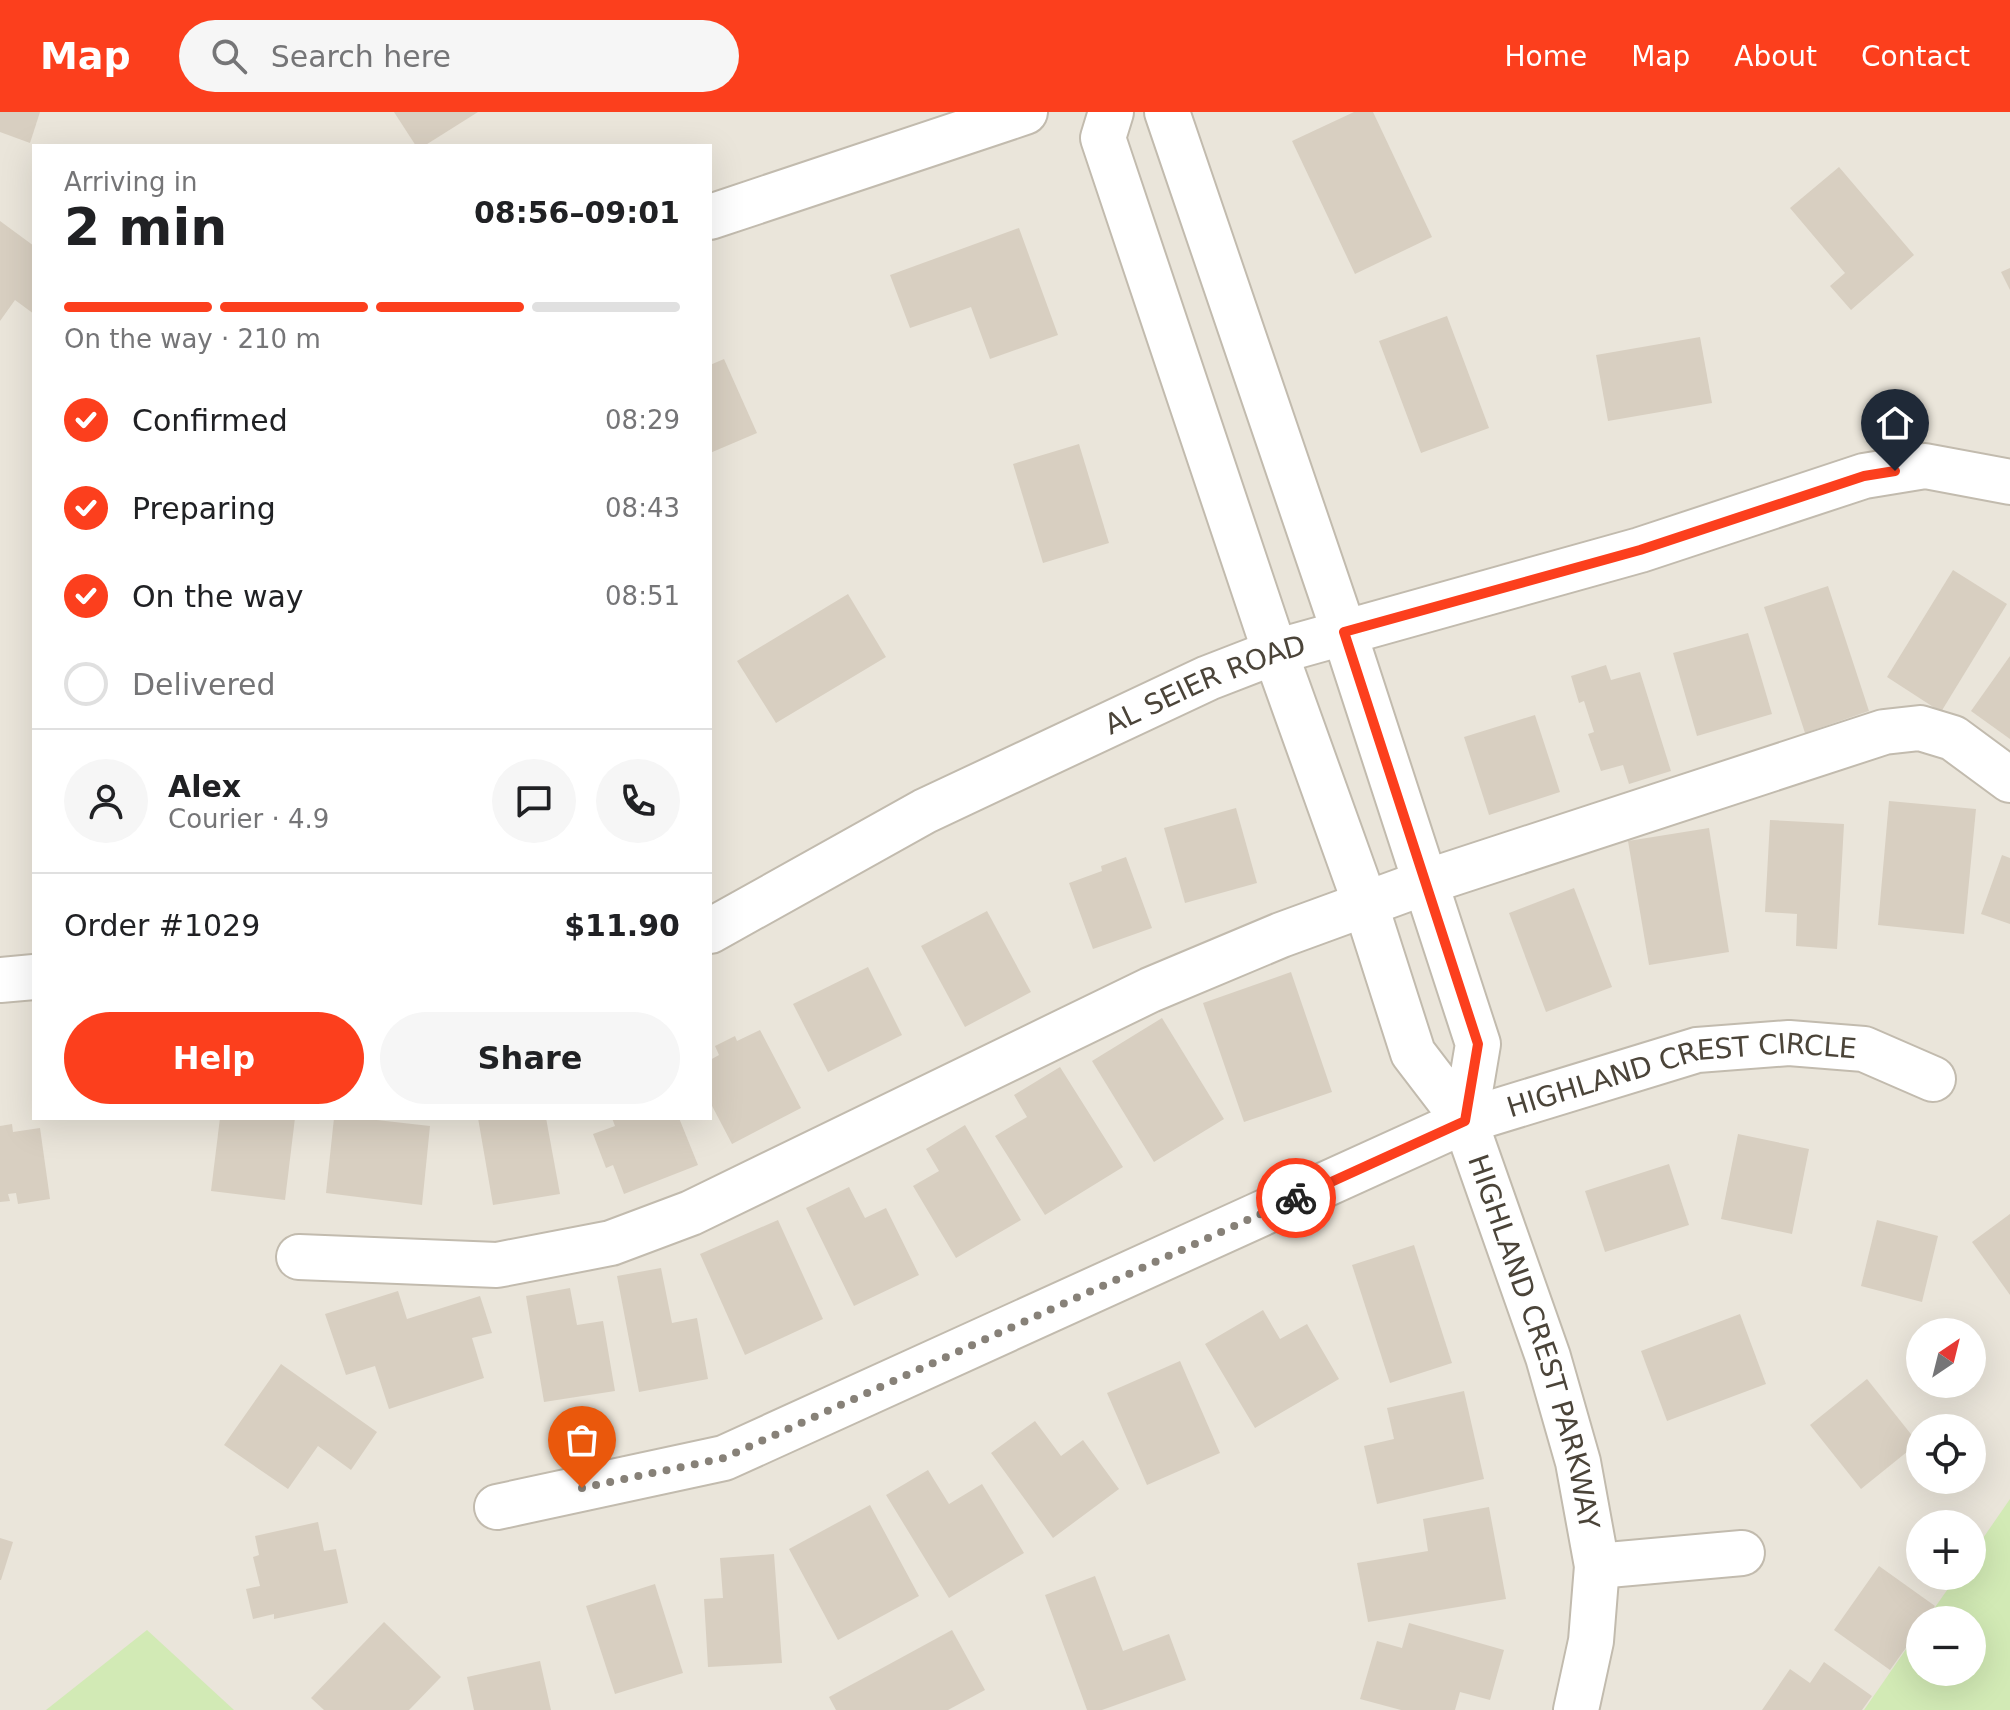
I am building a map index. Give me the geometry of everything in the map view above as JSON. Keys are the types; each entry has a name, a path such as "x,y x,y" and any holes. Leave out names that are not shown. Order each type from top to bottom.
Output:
{"street":[{"path":"712,216 1025,112"},
{"name":"HIGHLAND CREST PARKWAY","path":"1111,112 1103,138 1275,652 1365,903 1413,1053 1465,1121 1548,1357 1578,1462 1597,1566 1591,1641 1576,1710"},
{"name":"HIGHLAND CREST PARKWAY","path":"1167,112 1344,632 1478,1044 1465,1121"},
{"path":"1181,370 1247,348"},
{"name":"AL SEIER ROAD","path":"712,930 925,811 1208,678 1275,652 1640,550 1864,476 1925,466 2010,482"},
{"path":"299,1257 497,1265 611,1243 691,1213 1150,990 1365,903 1884,732 1920,728 1953,738 2010,780"},
{"path":"0,980 32,977"},
{"name":"HIGHLAND CREST CIRCLE","path":"497,1507 724,1458 1465,1121 1697,1050 1789,1043 1864,1049 1933,1079"},
{"name":"HIGHLAND CREST PARKWAY","path":"1597,1566 1742,1553"}],"shaded area":[{"path":"0,112 2010,112 2010,1710 0,1710"}],"green space":[{"path":"2010,1499 2010,1710 1864,1710 1906,1649 1906,1686 1986,1686 1986,1606 1936,1606 1947,1590 1986,1590 1986,1534"},
{"path":"147,1630 234,1710 46,1710"}],"building":[{"path":"0,112 40,112 30,143 0,132"},
{"path":"394,112 478,112 427,144 415,144"},
{"path":"1354,112 1373,112 1432,237 1355,274 1292,141"},
{"path":"1839,167 1914,255 1851,310 1830,286 1845,273 1790,208"},
{"path":"0,221 32,245 32,313 15,300 0,321"},
{"path":"1019,228 1058,335 990,359 971,307 910,328 890,275"},
{"path":"2010,268 2010,290 2001,272"},
{"path":"1447,316 1489,428 1421,453 1379,341"},
{"path":"1700,337 1712,403 1608,421 1596,355"},
{"path":"724,359 757,433 712,452 712,364"},
{"path":"1079,444 1109,543 1043,563 1013,464"},
{"path":"1953,570 2007,604 1941,712 1887,677"},
{"path":"1828,586 1869,711 1805,733 1764,607"},
{"path":"848,594 886,657 776,723 737,661"},
{"path":"1748,633 1772,714 1697,736 1673,653"},
{"path":"2010,656 2010,739 1971,711"},
{"path":"1606,665 1611,680 1640,672 1671,771 1629,784 1623,765 1601,771 1588,734 1594,732 1584,701 1579,703 1571,676"},
{"path":"1535,715 1560,792 1489,815 1464,737"},
{"path":"1889,801 1976,809 1964,934 1878,925"},
{"path":"1236,808 1257,883 1185,903 1164,828"},
{"path":"1770,820 1844,824 1837,949 1796,946 1797,914 1765,912"},
{"path":"1709,828 1729,952 1649,965 1628,841"},
{"path":"2002,855 2010,858 2010,924 1981,914"},
{"path":"1126,857 1152,928 1093,949 1069,883 1102,871 1101,866"},
{"path":"1574,888 1612,987 1546,1012 1509,913"},
{"path":"987,911 1031,992 965,1027 921,946"},
{"path":"868,967 902,1035 828,1072 793,1004"},
{"path":"1291,972 1332,1092 1244,1122 1203,1003"},
{"path":"1162,1018 1224,1119 1154,1162 1092,1061"},
{"path":"760,1030 801,1108 732,1144 712,1106 712,1059 719,1055 715,1046 735,1036 737,1041"},
{"path":"1060,1067 1123,1167 1045,1215 995,1136 1027,1117 1014,1095"},
{"path":"220,1120 295,1120 285,1200 211,1191"},
{"path":"334,1120 377,1120 430,1126 422,1205 326,1193"},
{"path":"478,1120 546,1120 560,1194 493,1205"},
{"path":"613,1120 680,1120 698,1165 624,1194 613,1165 606,1168 593,1134 615,1126"},
{"path":"12,1124 13,1132 40,1128 50,1199 18,1204 16,1193 8,1194 10,1201 0,1202 0,1126"},
{"path":"965,1125 1021,1220 956,1258 913,1186 939,1171 926,1149"},
{"path":"1738,1134 1809,1149 1792,1234 1721,1219"},
{"path":"1669,1164 1689,1225 1605,1252 1585,1191"},
{"path":"849,1187 865,1218 886,1208 919,1275 854,1306 806,1208"},
{"path":"2010,1214 2010,1295 1972,1242"},
{"path":"778,1220 823,1319 745,1355 700,1254"},
{"path":"1877,1220 1938,1236 1922,1302 1861,1286"},
{"path":"1414,1245 1452,1363 1390,1383 1352,1265"},
{"path":"661,1268 672,1323 697,1318 708,1379 639,1392 617,1276"},
{"path":"570,1288 577,1325 603,1321 615,1391 544,1402 526,1296"},
{"path":"398,1291 407,1319 480,1296 492,1333 472,1338 484,1378 389,1409 375,1366 346,1375 325,1314"},
{"path":"1263,1310 1280,1339 1307,1324 1339,1379 1255,1428 1205,1344"},
{"path":"1740,1314 1766,1384 1667,1421 1641,1351"},
{"path":"1180,1361 1220,1453 1147,1485 1107,1393"},
{"path":"281,1364 377,1432 351,1470 318,1446 288,1489 224,1445"},
{"path":"1867,1379 1906,1428 1906,1453 1861,1489 1810,1425"},
{"path":"1464,1391 1484,1479 1377,1504 1364,1446 1394,1439 1387,1408"},
{"path":"1035,1421 1061,1456 1083,1440 1119,1489 1053,1538 991,1453"},
{"path":"928,1470 949,1504 982,1484 1024,1553 949,1598 886,1495"},
{"path":"870,1505 919,1596 838,1640 789,1549"},
{"path":"1489,1507 1506,1599 1368,1622 1357,1563 1428,1551 1423,1519"},
{"path":"318,1522 324,1551 336,1549 348,1603 274,1619 274,1614 253,1619 246,1589 260,1586 253,1557 259,1555 255,1536"},
{"path":"0,1538 13,1542 1,1580 0,1580"},
{"path":"774,1554 782,1663 708,1667 704,1599 723,1598 720,1558"},
{"path":"1879,1566 1906,1585 1906,1590 1913,1590 1935,1606 1906,1606 1906,1648 1890,1670 1834,1630"},
{"path":"1095,1576 1123,1651 1169,1634 1186,1680 1102,1710 1087,1710 1045,1595"},
{"path":"655,1584 683,1673 615,1694 586,1606"},
{"path":"384,1622 441,1677 409,1710 324,1710 311,1698"},
{"path":"1409,1623 1504,1650 1490,1700 1460,1692 1455,1710 1401,1710 1360,1699 1377,1641 1402,1648"},
{"path":"952,1630 985,1690 948,1710 836,1710 829,1697"},
{"path":"540,1661 551,1710 474,1710 467,1677"},
{"path":"1824,1662 1872,1696 1862,1710 1762,1710 1790,1669 1810,1683"}],"way so far":[{"path":"582,1488 724,1458 1296,1198"}],"route":[{"path":"1296,1198 1465,1121 1478,1044 1344,632 1640,550 1864,476 1895,471"}]}
